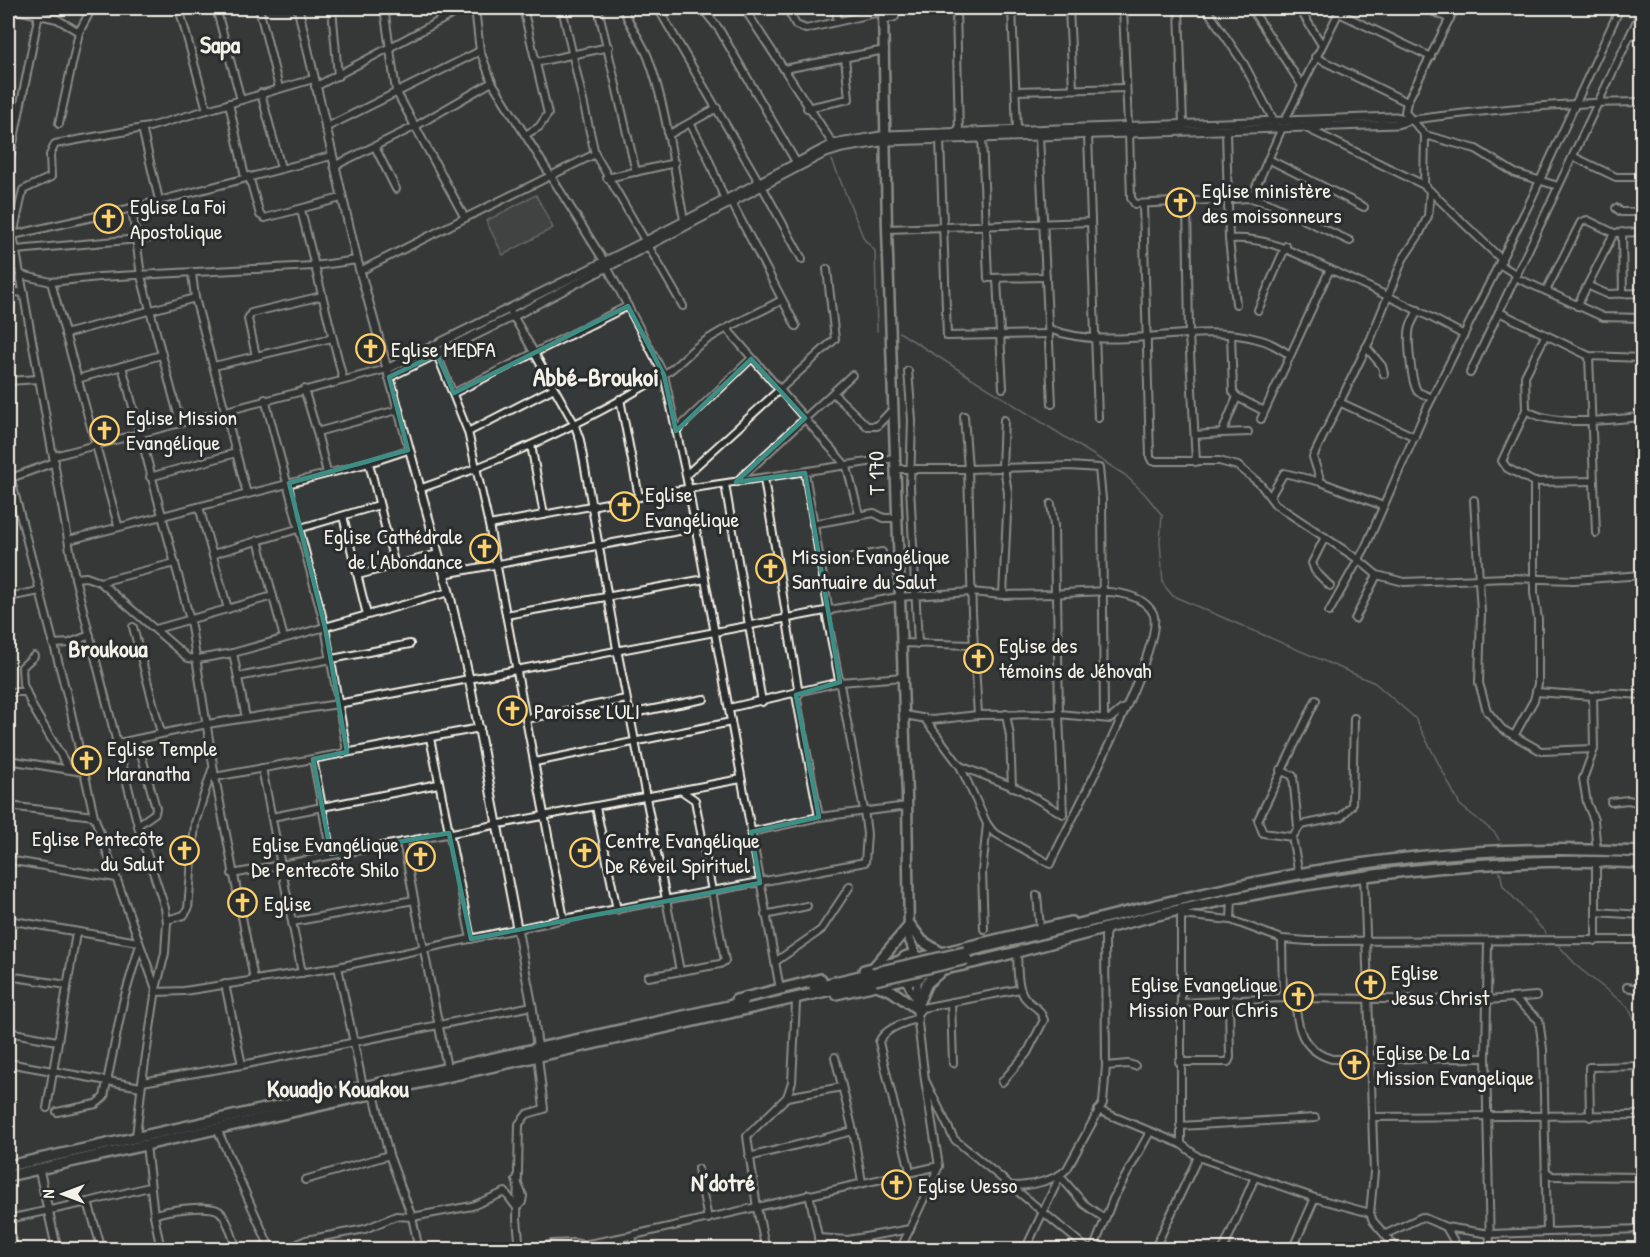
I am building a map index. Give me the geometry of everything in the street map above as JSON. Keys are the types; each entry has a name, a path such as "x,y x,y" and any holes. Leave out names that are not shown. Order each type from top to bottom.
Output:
{"main road":[{"name":"T 170","path":"884,13 887,229 898,597 908,806 910,925 909,938 901,959"},
{"path":"706,1015 721,1019 796,1002 875,976 901,959 940,952 1041,927 1106,917 1299,874 1433,855 1543,850 1642,852"},
{"path":"8,1176 374,1094 538,1052 966,956 1180,913 1232,898 1364,875 1494,862 1642,863"},
{"path":"966,956 1089,924 1106,917"},
{"path":"875,976 910,925 921,941 940,952"},
{"path":"706,1015 719,1004 780,989 875,976 905,980 1081,937 1108,927"},
{"name":"T 170","path":"909,938 918,957"},
{"path":"918,957 924,965 921,976"},
{"path":"901,959 898,971 905,980"},
{"path":"875,976 916,1010 927,983 945,969"},
{"path":"8,1166 363,1086 538,1052"}],"street":[{"path":"11,8 40,10 65,22 79,32"},
{"path":"59,124 79,32 92,8"},
{"path":"179,8 207,110"},
{"path":"216,8 241,100"},
{"path":"259,8 279,88"},
{"path":"298,8 341,198 397,410 444,574 469,678 532,1006 545,1105 544,1109 527,1114 519,1124 516,1180 520,1250"},
{"path":"332,8 338,76"},
{"path":"384,8 396,91 465,218"},
{"path":"440,8 440,21"},
{"path":"136,1137 156,990 165,953 167,920 138,825 119,743 75,578 21,275 10,234 23,190 51,177 50,155 55,144 142,128 279,88 314,83 338,76 464,8"},
{"path":"475,8 480,51 492,82 606,265 664,375 686,475 780,989"},
{"path":"523,8 548,114 539,127 525,135"},
{"path":"562,8 595,154 683,306"},
{"path":"598,8 609,47 636,172"},
{"path":"623,8 648,58 675,163 685,224"},
{"path":"658,8 802,259"},
{"path":"702,8 720,29 796,162"},
{"path":"744,8 807,108 833,144"},
{"path":"787,8 801,28 884,13 895,17 897,8"},
{"path":"834,8 838,21"},
{"path":"956,8 959,133"},
{"path":"1012,8 1017,130"},
{"path":"1069,8 1073,89"},
{"path":"1123,8 1131,198 1135,204 1251,198 1268,202 1350,241"},
{"path":"1179,8 1183,125"},
{"path":"1206,8 1244,64 1275,123"},
{"path":"1251,8 1301,84"},
{"path":"1299,8 1322,45"},
{"path":"1425,8 1450,17"},
{"path":"1447,8 1450,17"},
{"path":"1455,8 1407,102 1405,112 1425,135 1476,149 1515,173 1558,186"},
{"path":"1329,612 1359,560 1432,398 1501,262 1620,8"},
{"path":"8,169 40,10"},
{"path":"1251,198 1301,84 1340,10 1431,57"},
{"path":"1470,373 1499,312 1519,278 1558,186 1574,157 1642,10"},
{"path":"1631,35 1642,34"},
{"path":"537,62 609,47"},
{"path":"784,69 885,50"},
{"path":"325,128 480,51"},
{"path":"807,108 849,99 845,57"},
{"path":"1315,57 1407,102"},
{"path":"334,166 416,126 492,82"},
{"path":"1016,91 1126,88"},
{"path":"261,93 281,168"},
{"path":"389,377 435,351 823,154 887,138 1088,135 1183,125 1275,123 1303,127 1397,124 1410,120 1574,104 1642,102"},
{"path":"229,103 247,177 262,217 301,210 341,198"},
{"path":"668,135 717,108"},
{"path":"761,184 796,162 833,144 887,138 1017,130 1226,131 1395,117 1410,120"},
{"path":"8,122 17,124"},
{"path":"690,123 796,326"},
{"path":"1303,127 1424,185 1519,278 1603,317 1642,318"},
{"path":"142,128 159,200"},
{"path":"1226,131 1229,240 1236,304"},
{"path":"1088,135 1098,418"},
{"path":"1424,185 1425,135"},
{"path":"1040,136 1052,404"},
{"path":"982,137 987,275 990,280 1046,278"},
{"path":"940,139 947,336 1000,336 1049,332 1094,338 1231,335 1268,342 1290,355"},
{"path":"375,147 396,189"},
{"path":"360,271 595,154"},
{"path":"10,234 132,208 331,156"},
{"path":"1574,157 1616,177 1642,177"},
{"path":"1268,159 1364,207"},
{"path":"607,178 675,163"},
{"path":"1321,482 1314,457 1390,296 1403,258 1419,235 1428,216 1430,191"},
{"path":"1187,202 1196,462"},
{"path":"1143,204 1150,457 1157,462 1219,462 1238,466 1260,484 1275,504 1359,560 1377,575 1404,582 1479,579 1574,580 1642,575 1641,628"},
{"path":"132,208 138,239 141,276 180,422"},
{"path":"1616,208 1621,212 1642,212"},
{"path":"301,210 343,379"},
{"path":"1546,291 1581,222 1587,220 1614,233 1642,231"},
{"path":"887,229 1091,222"},
{"path":"1622,232 1623,294"},
{"path":"1578,306 1614,233"},
{"path":"16,250 172,236"},
{"path":"1229,240 1257,239 1286,246 1464,335"},
{"path":"1258,310 1286,246"},
{"path":"21,275 51,282 314,266 357,260"},
{"path":"686,475 835,339 828,269"},
{"path":"1261,419 1330,269"},
{"path":"192,273 195,298 246,494"},
{"path":"997,279 1003,388"},
{"path":"51,282 118,525"},
{"path":"1589,286 1603,294 1642,293"},
{"path":"8,291 24,293"},
{"path":"256,356 248,319 251,313 322,296"},
{"path":"65,334 195,298"},
{"path":"419,489 477,469 574,423 664,375 695,349 782,300"},
{"path":"454,393 628,306"},
{"path":"1418,310 1410,327 1409,341 1414,383 1418,392 1432,398"},
{"path":"1499,312 1589,356 1642,358"},
{"path":"512,313 574,423 580,440 626,699 680,971"},
{"path":"727,329 847,467 859,514"},
{"path":"1231,335 1233,392 1237,397 1264,411"},
{"path":"1545,336 1525,376 1526,410 1502,462 1507,468 1534,482 1594,481"},
{"path":"214,366 332,338"},
{"path":"1366,347 1382,366 1384,374"},
{"path":"9,479 96,444 387,369 435,351"},
{"path":"435,351 468,432 477,469 564,920"},
{"path":"77,379 161,355"},
{"path":"1589,356 1596,532"},
{"path":"676,431 751,359"},
{"path":"122,366 190,620 232,874 254,979"},
{"path":"908,371 912,420 910,469 918,644"},
{"path":"736,482 852,375"},
{"path":"8,393 8,381 38,379"},
{"path":"468,432 554,388"},
{"path":"304,389 327,473"},
{"path":"833,393 867,426 877,426 893,409"},
{"path":"1222,432 1237,397"},
{"path":"265,399 301,528 325,627 347,752"},
{"path":"620,399 639,497"},
{"path":"1339,402 1415,437"},
{"path":"317,432 397,410"},
{"path":"1526,410 1537,417 1592,419 1642,417"},
{"path":"964,416 978,715"},
{"path":"1003,595 1008,493 1003,467 1004,420"},
{"path":"1195,435 1248,432"},
{"path":"531,445 543,515"},
{"path":"69,540 118,525 199,507 369,463 408,450"},
{"path":"150,477 236,453"},
{"path":"489,525 687,489 847,467 895,458"},
{"path":"369,463 395,566"},
{"path":"8,468 79,743 94,816 156,990"},
{"path":"895,469 1099,468 1102,499 1104,718"},
{"path":"156,990 175,992 338,967 422,948 865,862 867,834 864,810 827,612 805,473"},
{"path":"1270,497 1284,473 1321,482 1383,507"},
{"path":"764,478 819,817"},
{"path":"1514,736 1536,692 1539,672 1534,593 1536,579 1534,482"},
{"path":"725,484 762,702"},
{"path":"1474,500 1479,579 1482,698 1494,721 1514,736 1541,751 1594,748"},
{"path":"1051,504 1054,526 1063,813"},
{"path":"213,554 379,505"},
{"path":"199,507 228,609"},
{"path":"813,524 859,514 874,513 884,518 896,518"},
{"path":"343,516 368,615"},
{"path":"444,574 695,528"},
{"path":"1325,537 1312,562 1315,570 1330,586"},
{"path":"258,540 284,638"},
{"path":"820,564 882,552"},
{"path":"358,575 438,554"},
{"path":"100,582 174,563"},
{"path":"1355,619 1377,575"},
{"path":"75,578 86,577 100,582 188,658 198,659 233,653 448,592"},
{"path":"506,615 705,579"},
{"path":"119,743 207,724 338,704 898,597 971,592 1003,595 1103,590 1143,603 1153,613 1156,624 1150,651 1050,864 1001,838 987,824 960,766 924,718"},
{"path":"8,597 40,591"},
{"path":"156,628 273,596"},
{"path":"133,627 160,733"},
{"path":"53,644 70,644 90,635"},
{"path":"901,643 974,645"},
{"path":"238,677 410,644"},
{"path":"233,653 246,718"},
{"path":"34,656 26,662 20,673 26,692 69,769"},
{"path":"729,708 798,694 840,682 903,677"},
{"path":"8,692 26,692"},
{"path":"1536,692 1567,696 1612,693 1642,695"},
{"path":"1593,696 1594,748 1583,779 1587,803 1594,820 1597,851"},
{"path":"526,719 626,699"},
{"path":"629,714 704,699"},
{"path":"1292,837 1263,833 1258,822 1280,770 1316,700"},
{"path":"905,715 932,720 1006,714 1059,714 1104,718 1114,717 1128,701"},
{"path":"1006,714 1010,735 1012,787"},
{"path":"1298,827 1341,817 1352,805 1354,718"},
{"path":"535,762 635,744 731,722"},
{"path":"215,777 480,728"},
{"path":"430,738 471,939"},
{"path":"137,739 156,808 155,813 138,825"},
{"path":"313,759 331,854"},
{"path":"8,760 83,771"},
{"path":"167,920 184,915 188,909 195,823 213,765"},
{"path":"960,766 1040,799 1070,820"},
{"path":"262,768 302,973"},
{"path":"1280,770 1293,776 1298,827 1292,837 1299,874"},
{"path":"232,874 281,863 741,779"},
{"path":"272,817 438,784"},
{"path":"648,977 720,964 725,961 695,800 682,791"},
{"path":"1611,802 1628,800 1642,803"},
{"path":"8,806 94,816"},
{"path":"751,832 819,817 908,806"},
{"path":"596,807 617,910"},
{"path":"984,929 982,872 987,824"},
{"path":"403,842 447,1068"},
{"path":"8,860 116,878"},
{"path":"1596,861 1596,941"},
{"path":"1364,875 1368,1060 1374,1172 1370,1213 1373,1221 1398,1250"},
{"path":"775,962 821,930 849,886"},
{"path":"1037,895 1041,927"},
{"path":"1231,920 1232,898"},
{"path":"292,922 414,900"},
{"path":"765,915 807,906"},
{"path":"1596,912 1642,915"},
{"path":"1181,1144 1180,913 1231,920 1282,939 1488,942 1642,940"},
{"path":"8,920 139,944"},
{"path":"1025,1250 1060,1176 1102,1103 1106,1066 1105,936 1108,927"},
{"path":"47,1108 76,933"},
{"path":"1282,939 1283,998"},
{"path":"1488,942 1486,1058 1490,1250"},
{"path":"57,1112 101,1101 108,1080 123,1002 139,944"},
{"path":"1002,1082 1027,1053 1044,1020 1039,1007 1026,1000 1020,989 1017,952"},
{"path":"338,967 363,1086"},
{"path":"8,976 67,985"},
{"path":"916,1010 921,976"},
{"path":"900,1250 939,1166 916,1010 905,980"},
{"path":"225,984 242,1065"},
{"path":"1627,987 1642,990"},
{"path":"910,1172 879,1042 882,1035 922,1008 1020,989"},
{"path":"1182,1003 1283,998 1488,1000 1536,996"},
{"path":"1295,998 1296,1020 1301,1036 1318,1055 1332,1059 1368,1060 1486,1058"},
{"path":"1513,998 1539,1020 1544,1049 1547,1231"},
{"path":"1179,1062 1228,1062 1230,1058 1229,1001"},
{"path":"766,1250 748,1157 747,1136 787,1097 792,1082 796,1002"},
{"path":"951,1002 953,1063"},
{"path":"8,1064 54,1073 142,1084 532,1006"},
{"path":"8,1032 57,1041"},
{"path":"835,1058 853,1131 862,1182"},
{"path":"1106,1066 1128,1064 1135,1066"},
{"path":"1590,1117 1589,1067 1642,1066"},
{"path":"925,1080 954,1139 1091,1250 1104,1218 1150,1132"},
{"path":"787,1097 842,1087"},
{"path":"374,1094 390,1155 412,1217 419,1250"},
{"path":"1098,1110 1181,1144 1198,1158 1315,1198 1370,1213"},
{"path":"1372,1117 1489,1118 1642,1115"},
{"path":"1180,1126 1315,1118"},
{"path":"217,1129 270,1247 255,1250"},
{"path":"748,1157 853,1131"},
{"path":"146,1145 149,1187 161,1250"},
{"path":"305,1180 390,1155"},
{"path":"1154,1250 1198,1158"},
{"path":"535,1250 552,1244 583,1245 632,1236 939,1166"},
{"path":"39,1169 57,1250"},
{"path":"698,1169 708,1219"},
{"path":"1547,1172 1552,1176 1642,1177"},
{"path":"1012,1186 1023,1186 1060,1176"},
{"path":"1060,1176 1084,1203 1104,1218"},
{"path":"1223,1250 1255,1176"},
{"path":"15,1250 8,1219 149,1187"},
{"path":"286,1250 306,1240 365,1229 396,1216 412,1217 471,1206 506,1192 517,1208"},
{"path":"809,1194 821,1250"},
{"path":"1302,1250 1293,1247 1315,1198"},
{"path":"88,1202 102,1250"},
{"path":"154,1215 194,1208 215,1210 223,1216 237,1250"},
{"path":"1386,1234 1422,1217 1446,1227 1490,1234 1642,1229"},
{"path":"1446,1227 1459,1250"},
{"path":"818,1238 848,1240 909,1229"},
{"path":"632,1236 635,1250"},
{"path":"574,1243 581,1250"}],"highlighted area":[{"path":"628,306 664,375 676,431 751,359 805,418 736,482 805,473 840,682 796,695 819,817 751,832 760,883 471,939 449,833 331,854 313,759 347,752 325,627 289,483 408,450 389,377 437,354 454,393"}],"shaded area":[{"path":"536,195 553,228 503,255 486,221"}],"waterway":[{"path":"832,160 864,239 875,251 877,331"},
{"path":"899,332 1125,475 1144,493 1162,515 1160,541 1163,584 1173,596 1375,683 1415,718 1460,805 1495,833 1499,840"},
{"path":"1500,872 1503,886 1546,933"},
{"path":"1559,946 1579,968 1628,1007 1642,1035"}],"place":[{"name":"Eglise ministère des moissonneurs","path":"1181,203"},
{"name":"Eglise La Foi Apostolique","path":"109,219"},
{"name":"Eglise MEDFA","path":"370,349"},
{"name":"Eglise Mission Evangélique","path":"105,430"},
{"name":"Eglise Evangélique","path":"624,507"},
{"name":"Eglise Cathédrale de l'Abondance","path":"484,549"},
{"name":"Mission Evangélique Santuaire du Salut","path":"771,569"},
{"name":"Eglise des témoins de Jéhovah","path":"978,658"},
{"name":"Paroisse LULI","path":"513,711"},
{"name":"Eglise Temple Maranatha","path":"86,761"},
{"name":"Eglise Pentecôte du Salut","path":"185,851"},
{"name":"Centre Evangélique De Réveil Spirituel","path":"584,853"},
{"name":"Eglise Evangélique De Pentecôte Shilo","path":"420,857"},
{"name":"Eglise","path":"243,903"},
{"name":"Eglise Jesus Christ","path":"1370,985"},
{"name":"Eglise Evangelique Mission Pour Chris","path":"1299,997"},
{"name":"Eglise De La Mission Evangelique","path":"1355,1065"},
{"name":"Eglise Uesso","path":"897,1185"}],"district":[{"name":"Sapa","path":"220,45"},
{"name":"Abbé-Broukoi","path":"596,377"},
{"name":"Broukoua","path":"108,649"},
{"name":"Kouadjo Kouakou","path":"338,1089"},
{"name":"N’dotré","path":"723,1183"}]}
